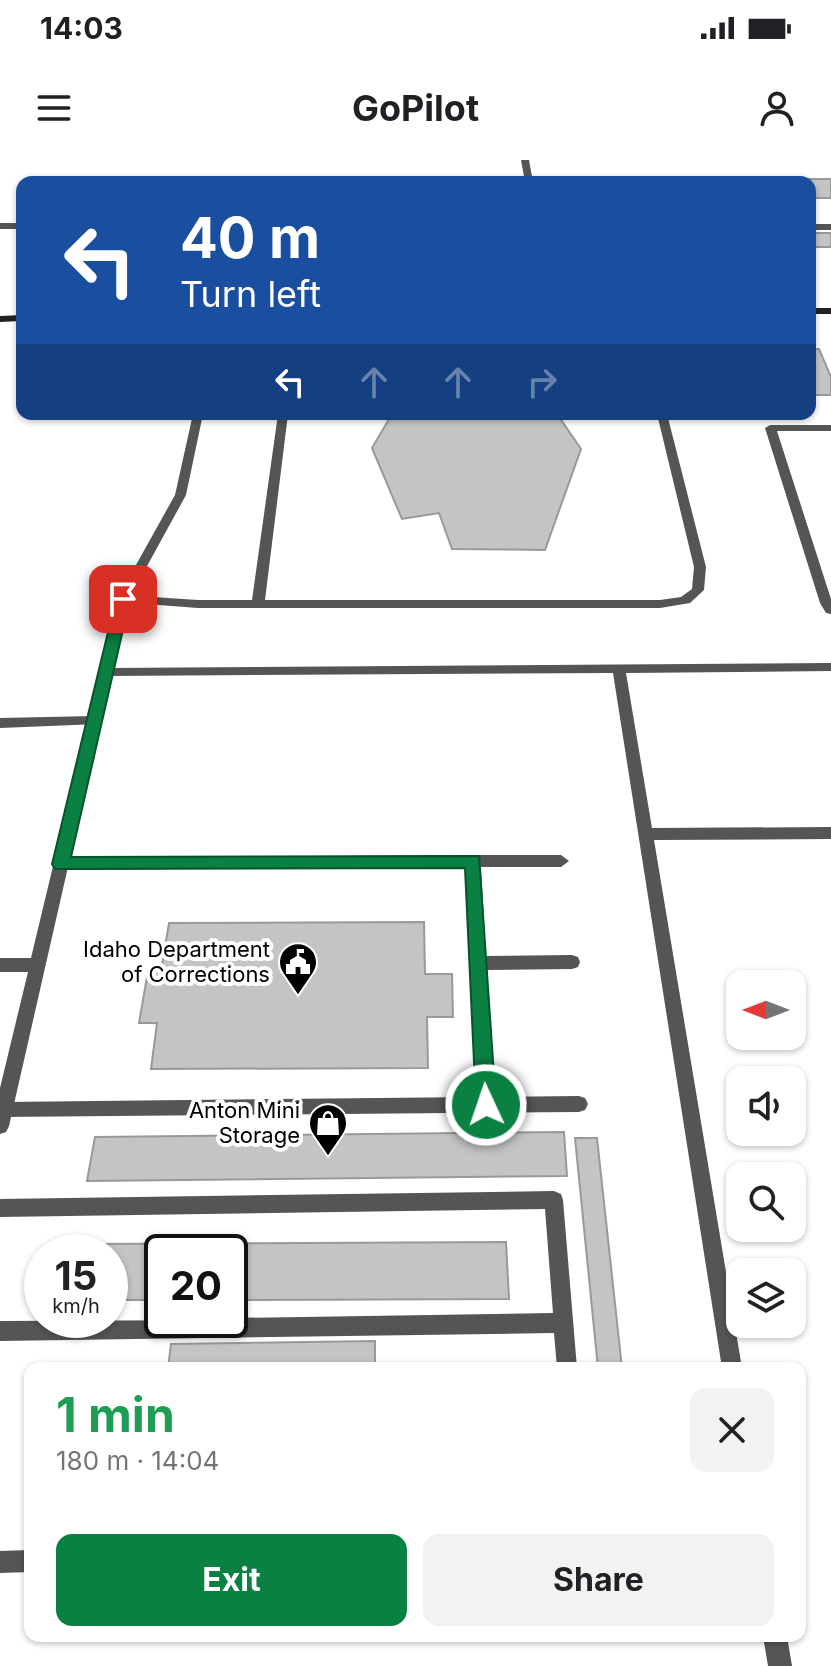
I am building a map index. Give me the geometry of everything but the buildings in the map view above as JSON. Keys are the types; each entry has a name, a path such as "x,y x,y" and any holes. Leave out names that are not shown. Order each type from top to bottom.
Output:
{"street":[{"path":"197,420 176,506 133,576 123,599 2,1118 100,1109 579,1104"},
{"path":"258,604 282,420"},
{"path":"123,599 258,604 660,604 685,600 698,590 700,567 663,420"},
{"path":"831,428 770,428 826,603 831,610"},
{"path":"106,672 831,667"},
{"path":"619,669 731,1362"},
{"path":"0,724 94,721"},
{"path":"645,834 831,833"},
{"path":"473,861 486,1105"},
{"path":"61,864 561,861"},
{"path":"478,963 572,962"},
{"path":"0,965 38,965"},
{"path":"0,1208 554,1200 566,1362"},
{"path":"0,1331 563,1323"},
{"path":"0,1562 24,1561"},
{"path":"776,1642 780,1666"}],"place":[{"name":"Idaho Department of Corrections","path":"298,996"},
{"name":"Anton Mini Storage","path":"328,1157"}],"route":[{"path":"123,599 61,864 473,861 486,1105"}]}
